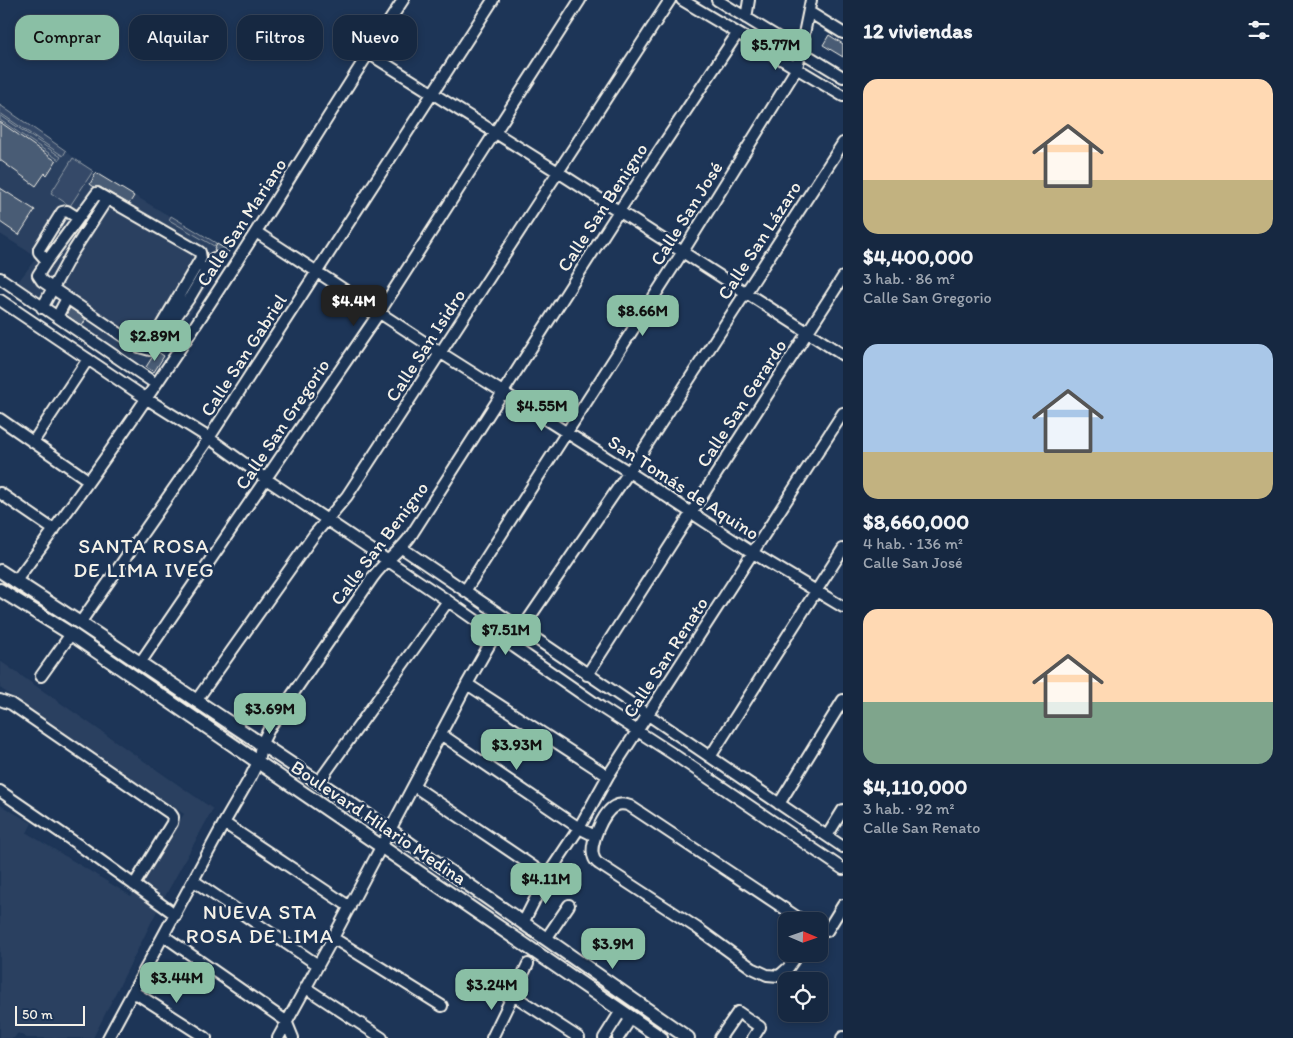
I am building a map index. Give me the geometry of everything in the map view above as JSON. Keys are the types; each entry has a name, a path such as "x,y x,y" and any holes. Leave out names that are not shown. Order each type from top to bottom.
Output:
{"main road":[{"name":"Boulevard Hilario Medina","path":"0,571 390,830 688,1038"},
{"name":"Boulevard Hilario Medina","path":"2,594 71,634 661,1038"}],"street":[{"name":"Calle San Mariano","path":"393,15 403,0"},
{"name":"Calle San Gabriel","path":"80,623 209,438 493,0"},
{"name":"Calle San Gregorio","path":"140,663 379,313 580,0"},
{"name":"Calle San Isidro","path":"196,701 327,519 344,501 670,0"},
{"path":"682,0 843,96"},
{"path":"717,0 843,77"},
{"path":"746,18 749,0"},
{"name":"Calle San José","path":"465,591 682,253 797,68 811,0"},
{"path":"809,12 843,33"},
{"name":"Calle San Benigno","path":"108,1038 250,778 258,762 261,745 270,727 373,577 387,560 402,548 504,393 619,211 737,34"},
{"name":"Calle San Mariano","path":"15,582 147,399 256,232 364,60"},
{"path":"379,60 843,355"},
{"name":"Calle San Lázaro","path":"521,630 630,472 843,143"},
{"path":"96,194 106,199 197,250 201,255 202,267 190,297 173,314 156,344 150,350 139,347 53,289 42,281 38,275 96,194"},
{"path":"42,308 72,253 106,199"},
{"path":"47,261 39,252 39,249 62,212 66,211 78,218"},
{"name":"San Tomás de Aquino","path":"256,232 753,553 843,607"},
{"path":"173,314 181,290 202,267 214,258"},
{"name":"Calle San Gerardo","path":"587,675 843,277"},
{"path":"0,278 156,384"},
{"path":"181,290 190,297"},
{"path":"57,317 68,298"},
{"path":"0,300 147,399 209,438 266,479 638,732 843,869"},
{"path":"33,442 88,359"},
{"name":"Calle San Renato","path":"522,923 608,776 843,413"},
{"path":"0,419 88,480"},
{"path":"0,493 54,530"},
{"path":"402,548 504,619 843,847"},
{"path":"710,757 843,549"},
{"path":"318,783 448,601"},
{"path":"278,1038 442,735 467,684 504,619"},
{"path":"41,676 71,634"},
{"path":"467,684 608,776"},
{"path":"0,700 11,704 173,816 172,823 134,885"},
{"path":"779,804 843,700"},
{"path":"442,735 579,828 595,836"},
{"path":"414,786 548,876"},
{"path":"0,791 176,915"},
{"path":"790,912 637,809 624,804 613,807 604,817 595,836 594,859 599,864 697,928 752,968 767,975 779,976 792,962"},
{"path":"590,808 604,817"},
{"path":"827,836 843,810"},
{"path":"224,823 350,907"},
{"path":"194,881 318,965"},
{"path":"546,939 570,905"},
{"path":"828,929 843,905"},
{"path":"164,936 286,1021 293,1038"},
{"path":"333,938 442,1006"},
{"path":"492,1038 528,964"},
{"path":"306,988 382,1038"},
{"path":"134,992 206,1038"},
{"path":"513,995 575,1037"},
{"path":"720,1038 738,1012 760,1027 753,1038"},
{"path":"604,1038 626,1014"},
{"path":"618,1038 626,1014"}],"shaded area":[{"path":"0,105 96,173 229,251 154,372 62,315 48,302 18,282 37,257 0,234"},
{"path":"0,105 66,151 63,156 0,113"},
{"path":"0,115 61,157 59,160 0,120"},
{"path":"73,158 93,171 70,206 51,193"},
{"path":"171,216 216,243 214,246 169,220"},
{"path":"0,661 213,809 157,911 93,1038 27,1038 18,1033 14,1038 0,1038 0,805 32,823 27,833 131,896 184,814 0,688"}],"building":[{"path":"829,35 843,44 843,57 823,45"},
{"path":"0,122 56,161 47,175 45,173 36,186 0,160"},
{"path":"96,173 134,196 129,204 100,187 94,187 90,184"},
{"path":"0,188 35,210 19,235 0,222"},
{"path":"217,244 229,251 225,257 214,250"},
{"path":"70,308 86,319 82,326 66,315"},
{"path":"158,352 164,356 154,372 146,367"}],"district":[{"name":"SANTA ROSA DE LIMA IVEG","path":"144,558"},
{"name":"NUEVA STA ROSA DE LIMA","path":"260,924"}]}
